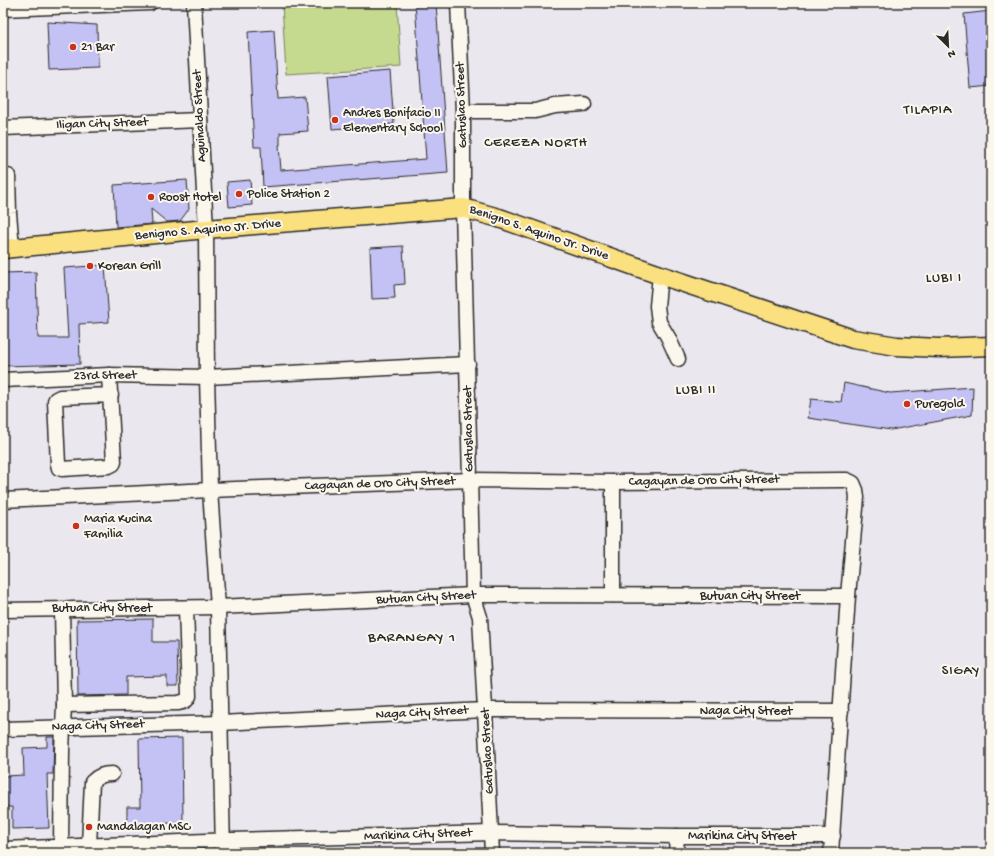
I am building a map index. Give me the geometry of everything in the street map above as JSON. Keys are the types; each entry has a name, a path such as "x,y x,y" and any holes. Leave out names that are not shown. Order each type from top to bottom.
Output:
{"main road":[{"name":"Benigno S. Aquino Jr. Drive","path":"8,249 206,229 463,208 499,218 660,275 854,339 897,346 939,348 991,346"}],"street":[{"path":"3,9 150,3"},
{"name":"Aguinaldo Street","path":"194,3 206,229 207,376 210,490 218,608 223,847"},
{"name":"Gatuslao Street","path":"458,3 463,111 463,208 473,595 480,618 492,853"},
{"path":"463,111 535,111 555,106 584,104"},
{"name":"Iligan City Street","path":"3,128 200,120"},
{"path":"3,175 8,176 6,213 8,249"},
{"path":"660,275 657,306 659,322 678,359"},
{"name":"23rd Street","path":"3,380 109,375 207,376 468,364"},
{"path":"109,375 111,395 113,464 109,466 59,468 56,399 60,397 111,395"},
{"name":"Cagayan de Oro City Street","path":"3,500 470,480 613,482 847,480 853,482 857,497 848,596"},
{"path":"613,482 613,595"},
{"name":"Butuan City Street","path":"3,610 218,608 473,595 848,596"},
{"path":"832,853 848,596"},
{"path":"64,705 178,703 184,702 188,699 186,608"},
{"path":"61,847 64,705 62,609"},
{"name":"Naga City Street","path":"3,729 220,723 485,710 841,711"},
{"path":"89,845 92,782 98,776 112,774"},
{"name":"Marikina City Street","path":"3,849 89,845 223,847 492,833 677,836 833,836"},
{"path":"676,853 677,836"}],"green space":[{"path":"282,3 397,3 401,67 286,74"}],"building":[{"path":"415,3 436,3 448,173 263,187 261,147 254,147 248,32 274,30 278,99 305,97 308,131 280,133 279,145 281,170 426,159"},
{"path":"991,11 991,86 970,88 964,14"},
{"name":"21 Bar","path":"47,22 97,25 98,68 49,70"},
{"path":"390,71 394,124 332,129 328,76"},
{"name":"Roost Hotel","path":"187,180 189,209 180,221 167,222 151,209 152,224 116,227 114,185"},
{"name":"Police Station 2","path":"250,180 252,205 229,207 227,182"},
{"path":"403,246 405,284 394,285 395,298 372,299 370,248"},
{"path":"105,265 109,322 79,324 80,364 3,366 3,273 36,272 38,338 68,338 64,268"},
{"name":"Puregold","path":"844,383 890,393 973,387 972,415 891,430 808,418 811,399 841,402"},
{"path":"153,619 153,642 177,642 178,686 167,686 167,676 126,677 126,695 78,696 77,620"},
{"path":"47,737 54,737 53,774 47,774 49,828 12,829 12,807 6,807 5,776 24,775 23,748 47,747"},
{"path":"182,738 183,823 127,824 127,807 140,807 139,739"}],"place":[{"name":"21 Bar","path":"73,47"},
{"name":"Andres Bonifacio II Elementary School","path":"335,120"},
{"name":"Police Station 2","path":"239,194"},
{"name":"Roost Hotel","path":"151,197"},
{"name":"Korean Grill","path":"90,266"},
{"name":"Puregold","path":"907,404"},
{"name":"Maria Kucina Familia","path":"76,526"},
{"name":"Mandalagan MSC","path":"89,827"}],"district":[{"name":"TILAPIA","path":"928,110"},
{"name":"CEREZA NORTH","path":"536,143"},
{"name":"LUBI I","path":"944,278"},
{"name":"LUBI II","path":"696,390"},
{"name":"BARANGAY 1","path":"412,638"},
{"name":"SIGAY","path":"961,671"}]}
